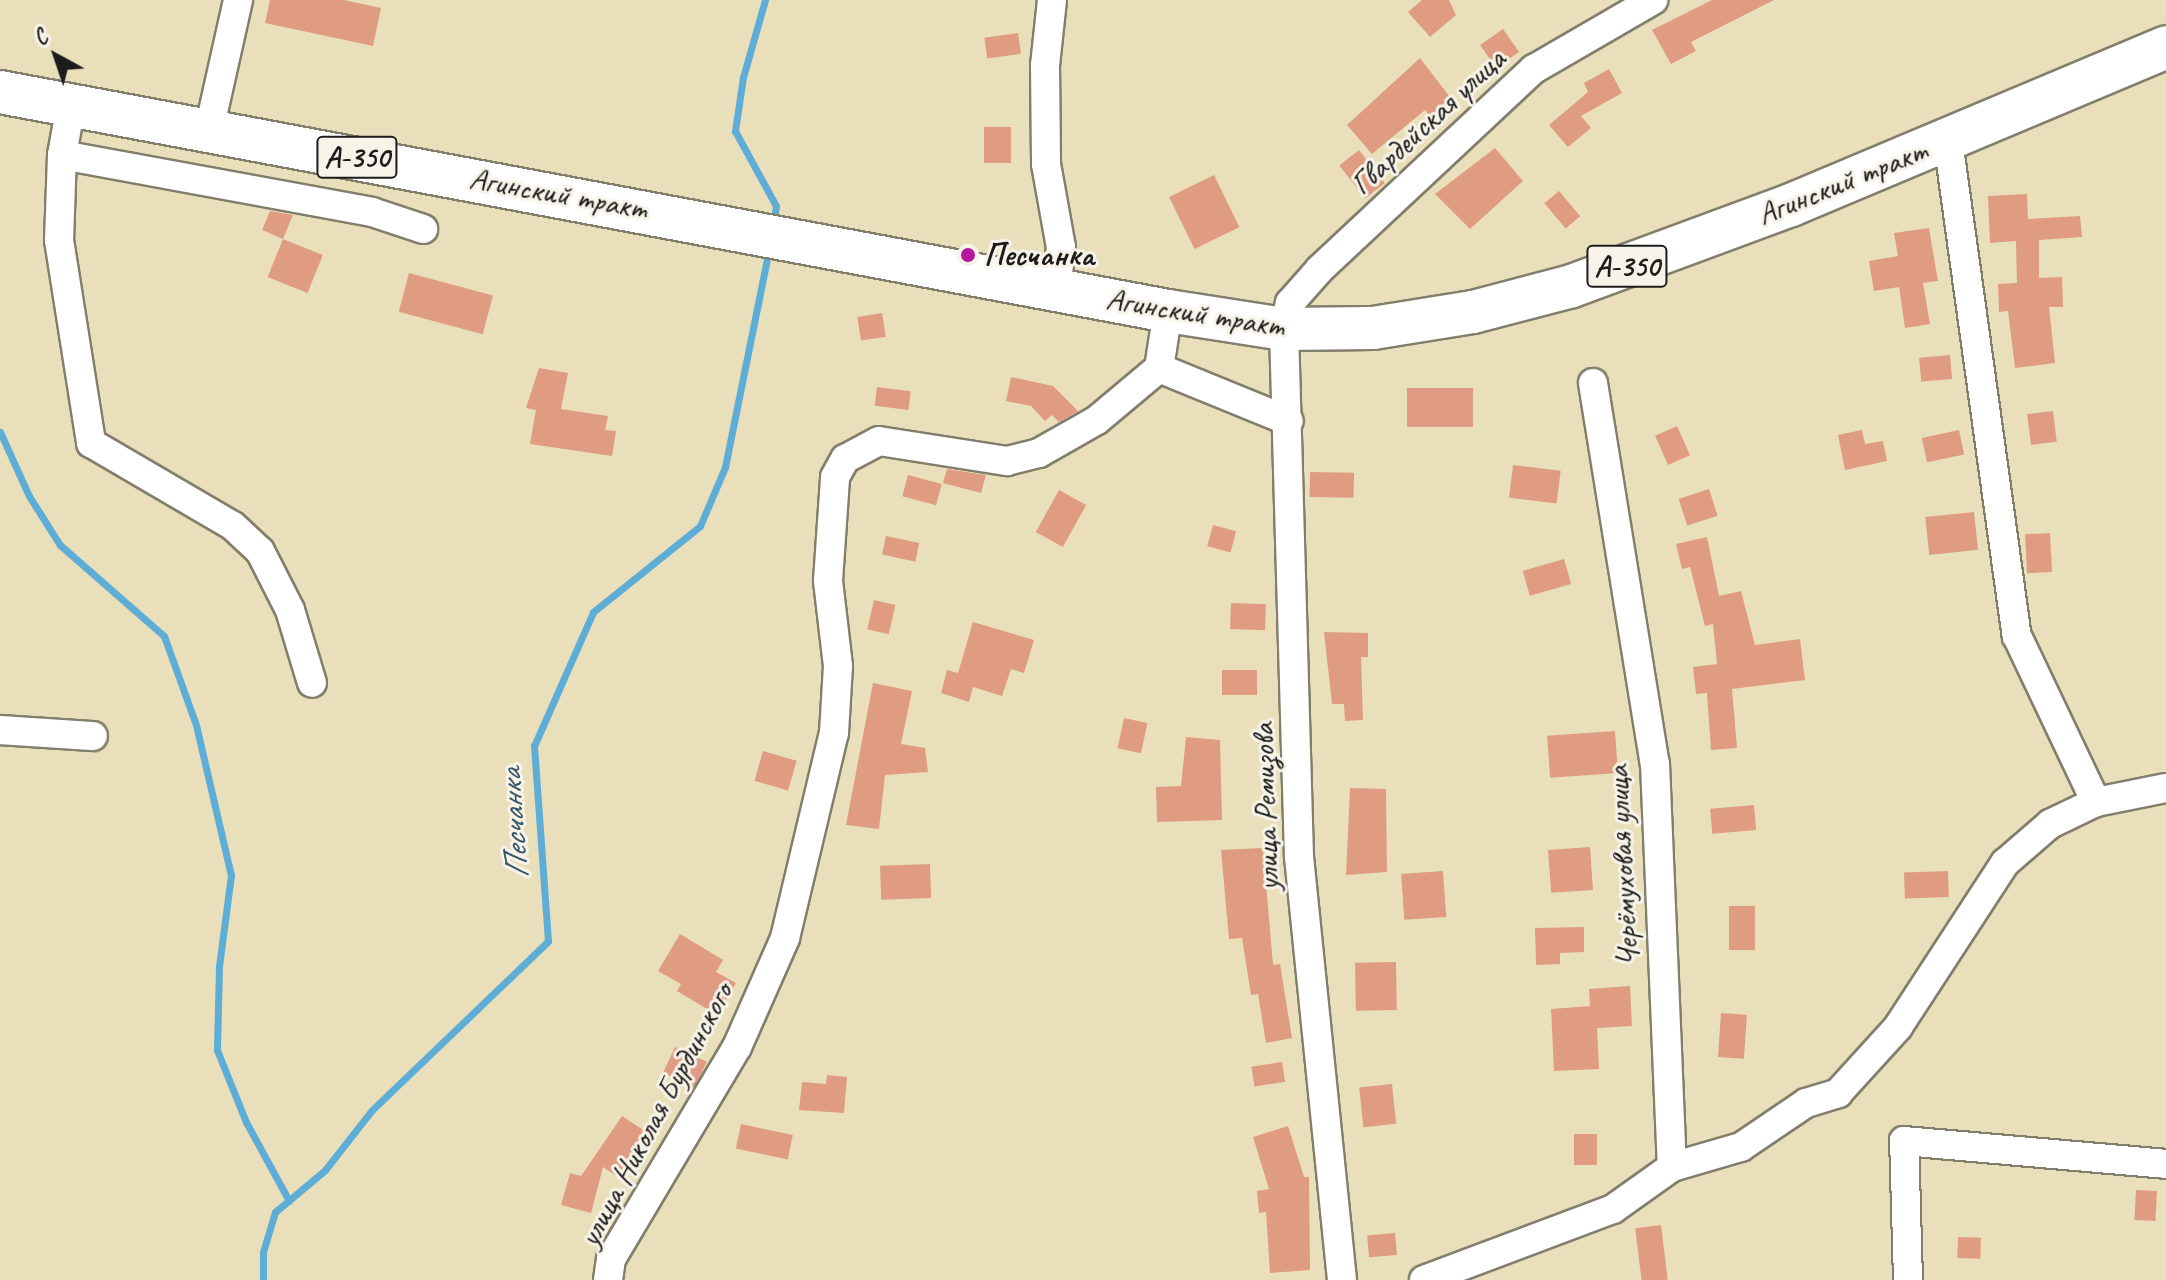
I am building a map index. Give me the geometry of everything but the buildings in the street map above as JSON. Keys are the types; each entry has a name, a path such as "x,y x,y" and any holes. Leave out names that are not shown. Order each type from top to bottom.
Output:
{"highway":[{"name":"Агинский тракт","path":"0,92 715,222 1168,311 1284,329 1373,328 1473,312 1572,286 1948,141 2166,47"}],"street":[{"path":"209,130 238,0"},
{"path":"1052,0 1045,65 1046,164 1061,247 1056,291"},
{"name":"Гвардейская улица","path":"1284,329 1290,303 1320,269 1534,69 1653,0"},
{"path":"71,105 62,155 59,240 77,329 91,443 233,526 260,551 290,610 312,683"},
{"path":"1948,141 2017,636 2096,802"},
{"path":"62,155 372,212 423,229"},
{"path":"1168,311 1159,368 1289,421"},
{"name":"улица Ремизова","path":"1284,329 1299,857 1342,1280"},
{"name":"улица Николая Бурдинского","path":"608,1280 611,1259 737,1047 785,938 834,733 838,666 828,581 835,477 845,459 879,441 1007,461 1029,455 1097,420 1159,368"},
{"name":"Черёмуховая улица","path":"1593,383 1655,764 1672,1167"},
{"path":"0,730 93,736"},
{"path":"1424,1280 1613,1209 1672,1167 1741,1147 1806,1103 1838,1093 1935,975 2005,863 2050,824 2096,802 2166,788"},
{"path":"1908,1280 1904,1141 2166,1164"}],"waterway":[{"name":"Песчанка","path":"765,0 743,77 735,131 776,206 773,224"},
{"name":"Песчанка","path":"263,1280 263,1252 275,1212 325,1170 372,1110 548,941 534,746 593,612 700,526 725,467 769,248"},
{"path":"0,432 29,496 60,545 164,636 196,725 231,875 219,966 217,1050 246,1122 289,1201"}],"place":[{"name":"Песчанка","path":"968,255"}]}
